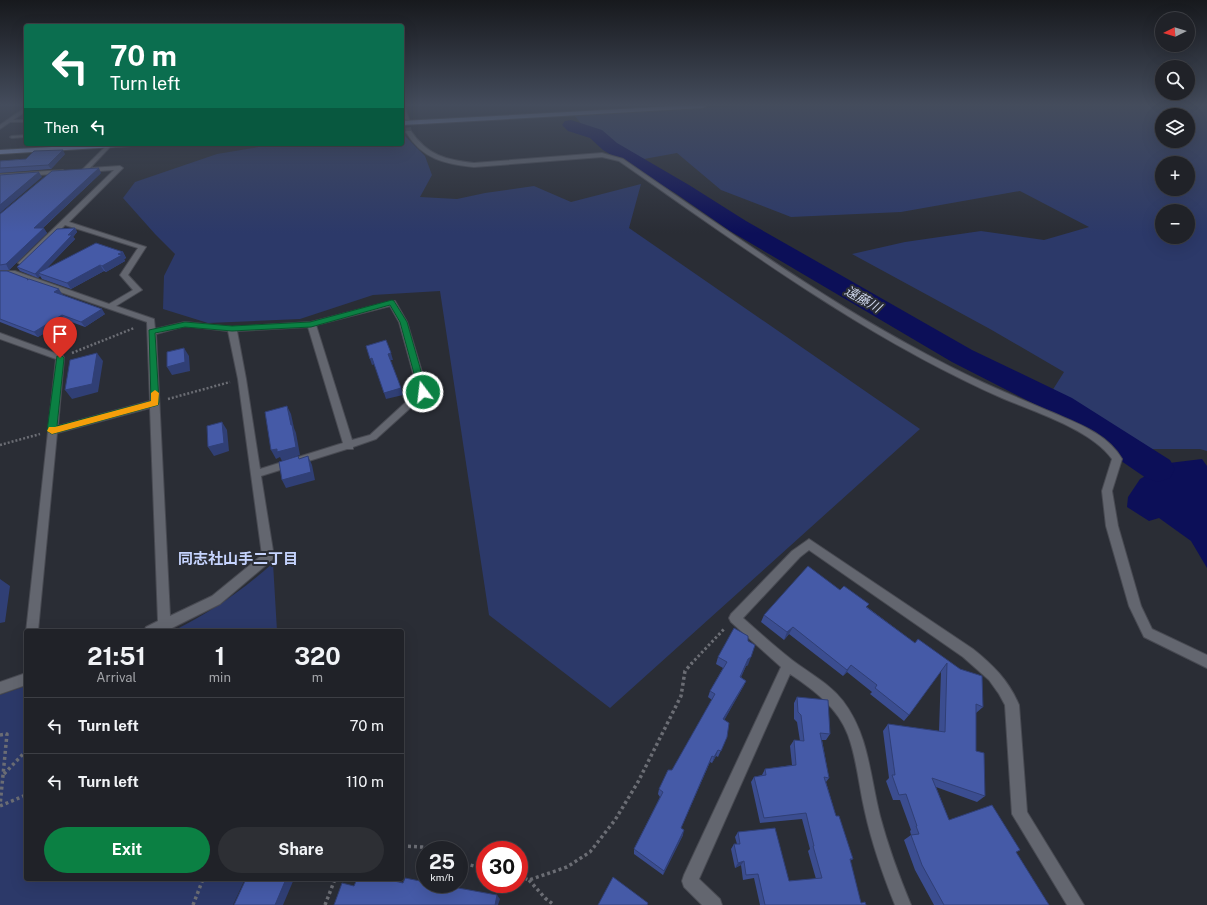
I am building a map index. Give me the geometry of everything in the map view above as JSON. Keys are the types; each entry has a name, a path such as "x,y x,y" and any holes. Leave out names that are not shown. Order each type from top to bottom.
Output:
{"main road":[{"path":"0,152 68,148"}],"street":[{"path":"85,170 106,148"},
{"path":"424,148 436,158 461,164 602,155 621,160 797,281 898,343 981,385 1086,431 1110,449 1117,459 1107,491 1112,526 1135,606 1148,633 1207,662"},
{"path":"12,273 120,168 77,171"},
{"path":"0,176 69,171"},
{"path":"42,182 53,172"},
{"path":"64,222 142,247 124,275 138,290 111,306"},
{"path":"0,273 12,273 151,320 164,626"},
{"path":"152,332 185,324 232,329 311,324 392,303 403,322 423,392 373,437 349,446 257,474"},
{"path":"311,324 349,446"},
{"path":"156,629 216,600 268,557 242,379 232,329"},
{"path":"0,336 60,358 32,629"},
{"path":"52,431 155,402"},
{"path":"903,905 877,833 868,797 859,747 854,732 845,715 818,685 788,665 735,618 796,554 809,544 968,653 990,671 1007,692 1012,705 1020,814 1076,905"},
{"path":"714,905 690,881 788,665"},
{"path":"0,688 24,680"}],"path":[{"path":"60,358 151,320"},
{"path":"155,402 242,379"},
{"path":"0,445 52,431"},
{"path":"554,905 545,898 529,880 567,867 590,852 615,820 638,782 680,696 685,671 735,618"},
{"path":"0,735 7,734 0,806 24,796"},
{"path":"3,774 24,753"},
{"path":"404,846 416,847"},
{"path":"193,905 202,881"},
{"path":"325,905 334,881"}],"shaded area":[{"path":"252,148 417,148 425,156 432,175 420,197 457,199 485,193 534,186 571,202 641,184 629,228 920,429 610,708 489,615 440,291 373,295 300,319 208,323 163,309 164,276 175,254 123,198 135,182 217,154"},
{"path":"617,148 1207,148 1207,451 1200,449 1141,449 1052,391 1064,372 990,329 852,254 905,242 981,231 1044,240 1089,227 1020,191 901,212 791,217 721,190 677,153 644,159"},
{"path":"1202,459 1207,466 1207,568 1191,541 1159,518 1149,521 1127,507 1128,497 1140,479 1169,463"},
{"path":"273,563 277,629 177,629 200,617 250,582"},
{"path":"24,687 24,881 244,881 233,905 0,905 0,695"}],"building":[{"path":"63,150 48,165 0,168 0,161 26,159 34,151"},
{"path":"99,168 34,228 44,228 6,264 0,265 0,214 52,171"},
{"path":"39,172 0,205 0,175"},
{"path":"75,228 68,235 72,235 35,274 17,267 57,229"},
{"path":"96,243 123,252 118,254 122,255 67,283 38,273"},
{"path":"0,271 7,271 28,279 27,280 29,279 59,289 54,292 102,309 81,322 62,315 34,332 0,319"},
{"path":"386,340 391,353 388,354 401,388 384,393 372,358 370,359 366,346"},
{"path":"184,348 185,362 167,367 167,352"},
{"path":"97,353 92,384 65,390 70,360"},
{"path":"287,406 296,447 277,452 277,449 271,450 265,412"},
{"path":"222,422 224,443 208,447 207,426"},
{"path":"298,456 299,459 308,456 311,472 282,480 279,462"},
{"path":"808,566 840,590 844,586 869,604 866,607 915,643 918,639 960,669 982,676 983,707 976,704 976,751 984,753 985,796 932,778 949,820 992,805 1020,850 1016,852 1049,905 944,905 922,865 911,835 919,834 906,794 899,795 892,775 895,775 888,724 945,732 947,663 909,715 875,688 877,685 851,665 847,670 793,627 787,632 764,615"},
{"path":"734,628 748,636 748,641 755,645 751,657 748,659 740,677 746,681 723,719 729,723 727,737 721,751 718,750 714,757 712,756 681,828 684,830 664,871 634,849 663,792 659,789 668,770 672,770 715,694 710,691 727,662 718,657"},
{"path":"797,697 828,700 830,734 820,733 829,778 824,777 836,816 839,816 853,859 850,859 861,903 865,902 866,905 765,905 758,874 746,875 744,861 738,863 734,844 740,844 738,832 775,828 789,881 822,878 806,813 764,818 754,777 766,775 765,769 796,765 794,740 804,741 801,715 798,712"},
{"path":"613,877 648,903 647,905 598,905"},
{"path":"405,878 416,880 416,893 468,893 468,890 476,891 476,893 497,895 495,905 334,905 342,883 354,886 356,881 394,881 403,883"},
{"path":"245,881 285,881 275,905 234,905"}],"waterway":[{"name":"遠藤川","path":"613,148 682,189 738,226 962,356 1061,405 1158,469"}],"slow traffic":[{"path":"52,429 52,431 155,402 155,393"}],"district":[{"name":"同志社山手二丁目","path":"238,558"}],"route":[{"path":"60,358 52,431 155,402 152,332 185,324 232,329 311,324 392,303 403,322 423,392"}]}
